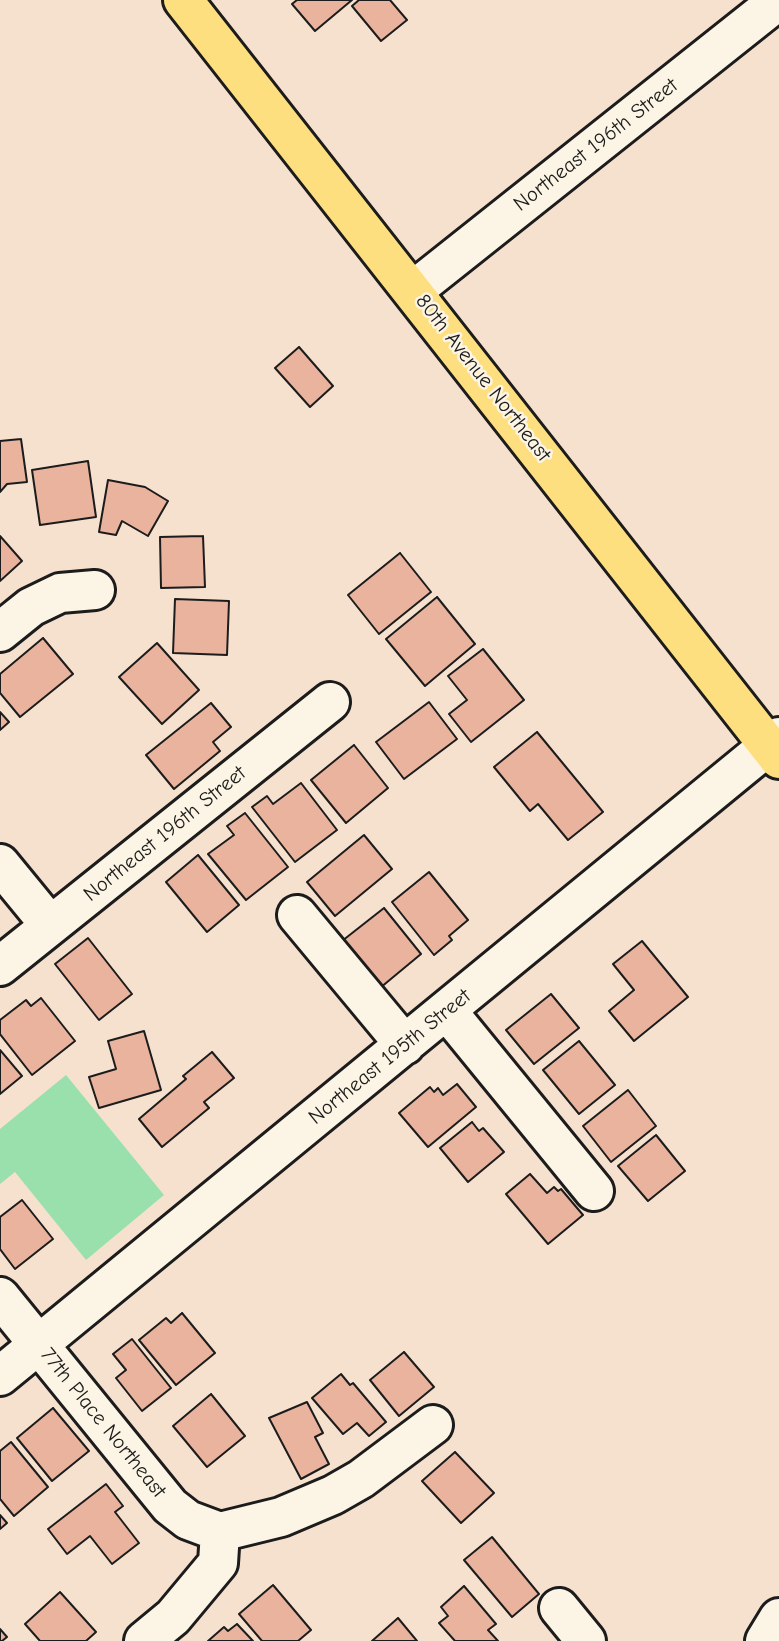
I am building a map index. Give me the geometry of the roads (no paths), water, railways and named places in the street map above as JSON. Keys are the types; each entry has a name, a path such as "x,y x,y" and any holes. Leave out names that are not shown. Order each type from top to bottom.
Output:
{"main road":[{"name":"80th Avenue Northeast","path":"183,0 776,747"}],"street":[{"name":"Northeast 196th Street","path":"414,290 779,0"},
{"path":"0,632 31,607 60,593 94,590"},
{"name":"Northeast 196th Street","path":"0,966 330,702"},
{"name":"Northeast 195th Street","path":"0,1376 405,1045 776,747"},
{"path":"0,864 50,925"},
{"path":"297,915 405,1045"},
{"path":"447,1011 594,1191"},
{"name":"77th Place Northeast","path":"0,1297 170,1506 188,1520 220,1532"},
{"path":"144,1641 173,1617 219,1563 220,1532 281,1517 333,1495 361,1479 433,1425"},
{"path":"559,1608 586,1641"},
{"path":"765,1641 779,1618"}]}
